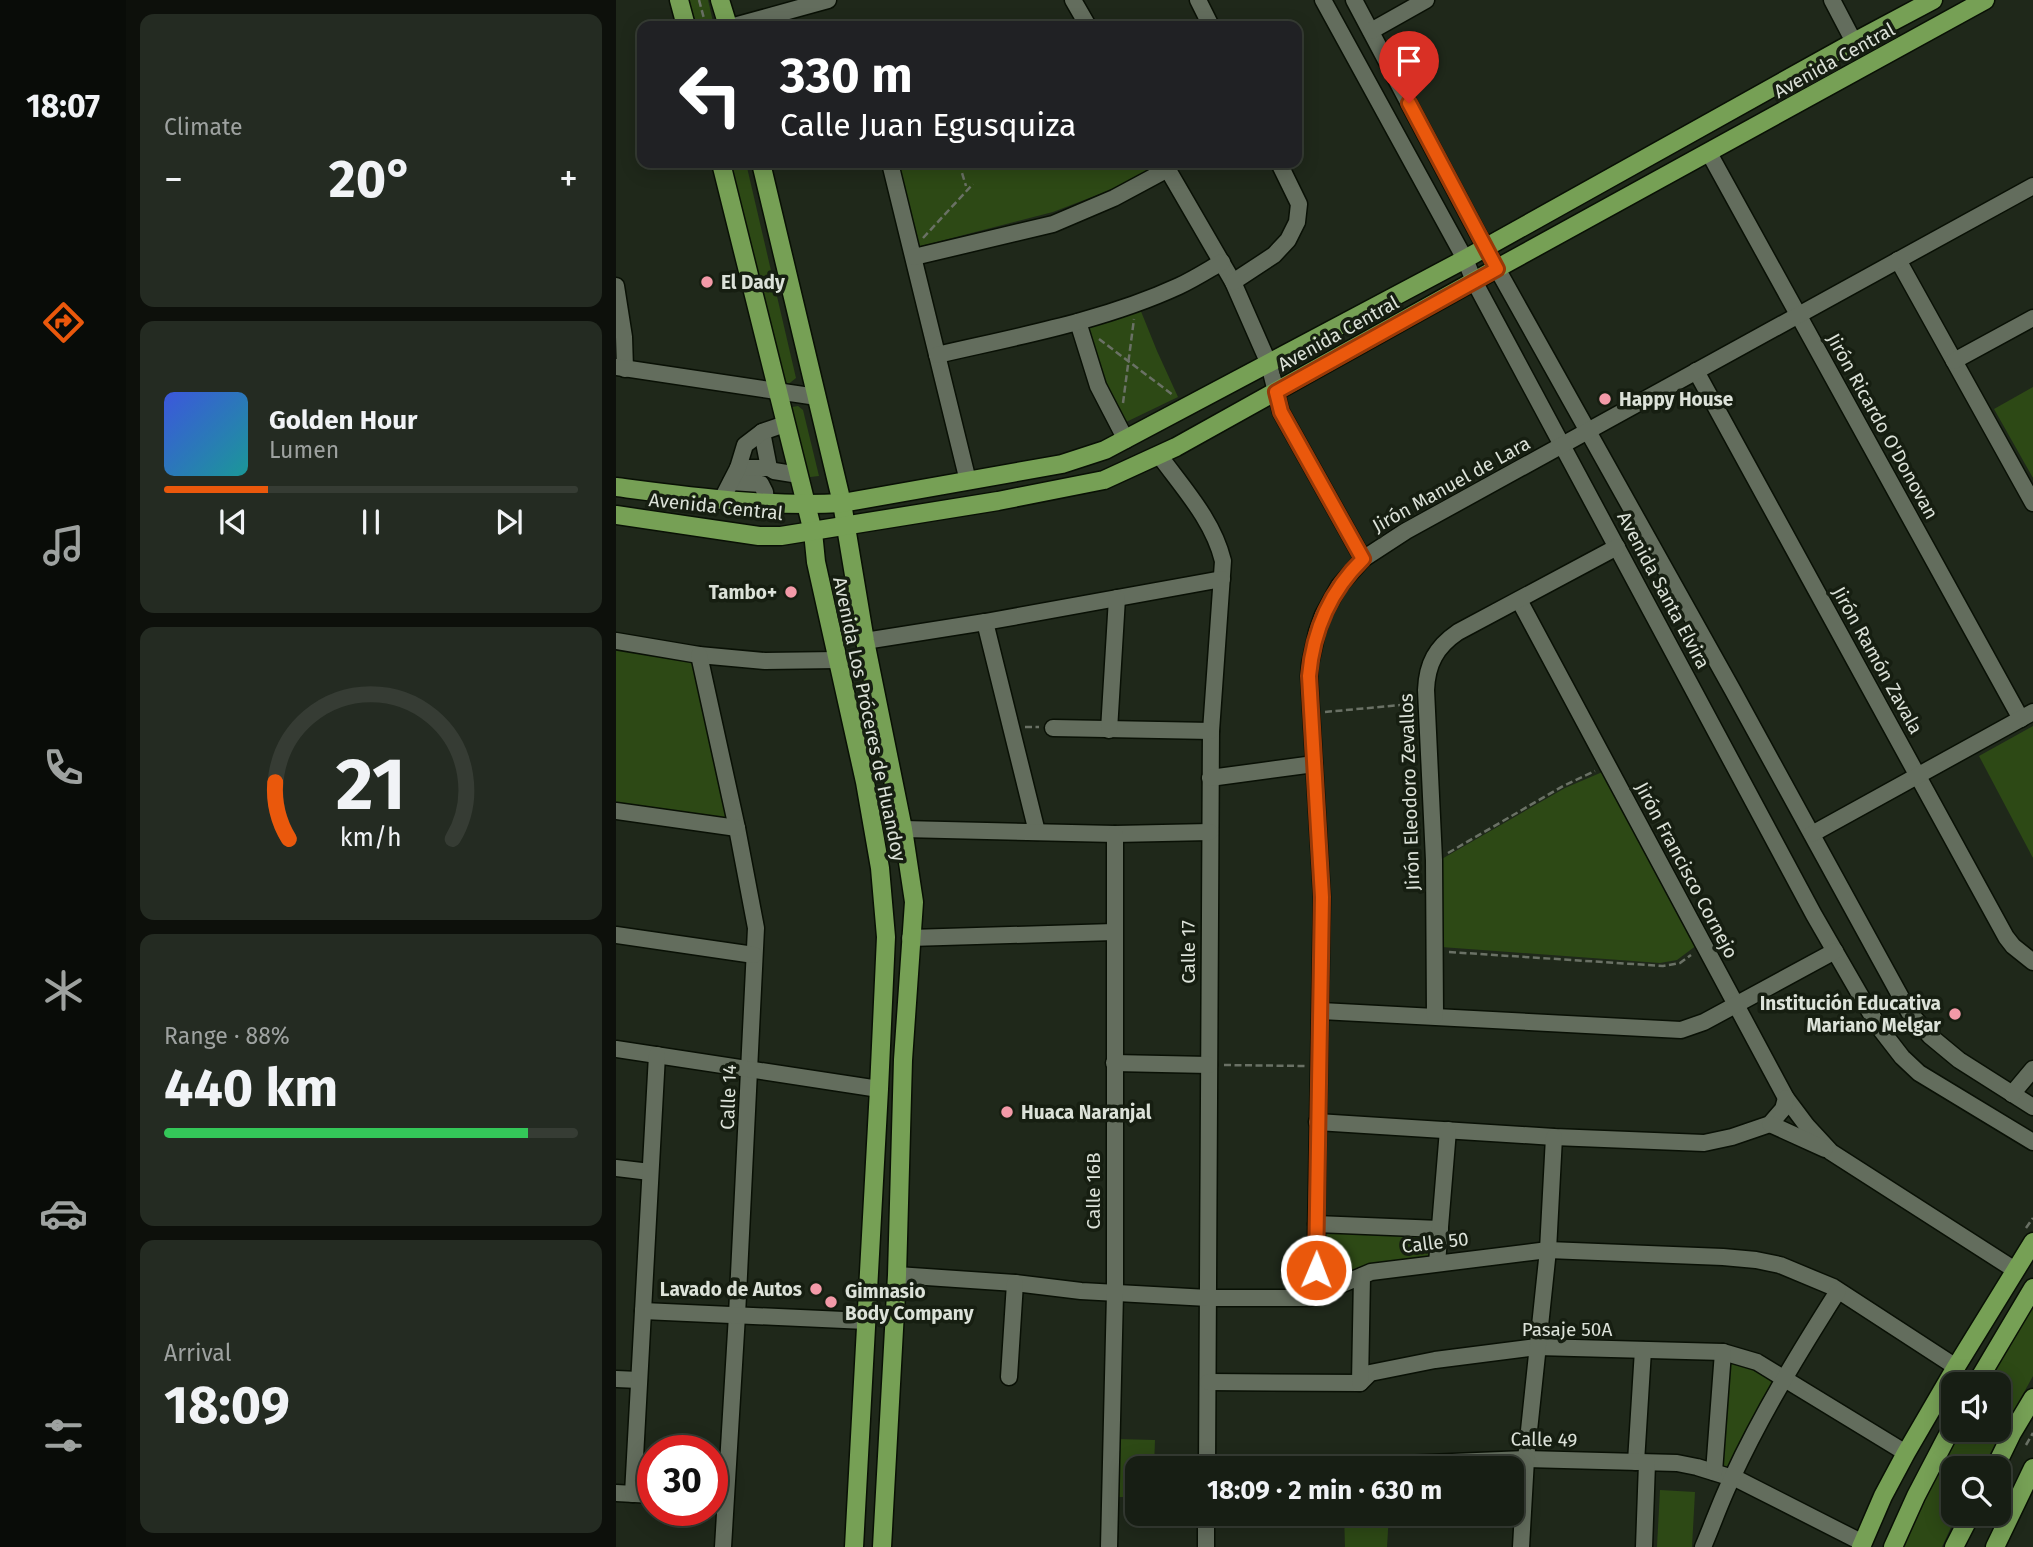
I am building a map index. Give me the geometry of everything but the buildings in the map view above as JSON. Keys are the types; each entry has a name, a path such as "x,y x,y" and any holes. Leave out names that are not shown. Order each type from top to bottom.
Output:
{"main road":[{"path":"679,0 685,21"},
{"path":"720,0 726,21"},
{"name":"Avenida Central","path":"616,487 720,501 806,505 842,503 1062,464 1105,450 1465,259 1933,0"},
{"name":"Avenida Central","path":"616,515 759,536 780,536 998,501 1104,480 1176,447 1985,0"},
{"name":"Avenida Los Próceres de Huandoy","path":"722,168 813,532 816,562 865,782 880,868 886,937 854,1547"},
{"name":"Avenida Los Próceres de Huandoy","path":"762,168 842,503 865,641 903,829 914,902 903,1060 897,1276 882,1547"},
{"path":"1862,1545 1883,1496 1906,1453 1955,1367 2033,1242"},
{"path":"1983,1372 2033,1288"},
{"path":"2001,1456 2033,1398"},
{"path":"1893,1547 1945,1442"},
{"path":"1995,1547 2033,1468"},
{"path":"1954,1547 1964,1526"}],"street":[{"path":"752,21 828,0"},
{"path":"1073,0 1085,21"},
{"path":"1198,0 1208,21"},
{"name":"Avenida Santa Elvira","path":"1323,0 1465,259 1474,281 1616,547 1878,1026 1902,1057 1919,1073 2033,1142"},
{"name":"Avenida Santa Elvira","path":"1354,0 1497,269 1909,1012 1930,1036 1959,1060 2033,1107"},
{"path":"1371,31 1426,0"},
{"path":"1832,0 1854,42"},
{"name":"Jirón Ricardo O'Donovan","path":"1709,153 1798,315 2027,715"},
{"path":"891,168 916,250 937,355 968,481"},
{"path":"916,250 1053,224 1114,198 1163,168"},
{"path":"1167,168 1233,282 1269,364 1281,412 1363,559"},
{"path":"1233,282 1274,256 1288,240 1297,222 1299,204 1281,168"},
{"name":"Jirón Manuel de Lara","path":"1315,1294 1322,897 1309,676 1317,632 1339,586 1363,559 1406,531 2033,186"},
{"path":"1898,260 2033,503"},
{"path":"937,355 1078,322 1181,285 1222,262"},
{"path":"616,286 624,337 620,368 817,397"},
{"path":"1954,361 2033,318"},
{"path":"1078,322 1098,386 1126,440"},
{"name":"Jirón Ramón Zavala","path":"1696,371 2006,937 2033,962"},
{"path":"720,501 734,475 745,445 762,432 785,424"},
{"path":"762,432 769,468"},
{"name":"Calle 17","path":"1159,455 1210,526 1220,545 1223,561 1210,778 1207,1456"},
{"path":"734,475 769,468 799,475"},
{"path":"734,475 761,484 766,503"},
{"name":"Jirón Eleodoro Zevallos","path":"1435,1016 1434,860 1428,669 1439,648 1458,632 1616,547"},
{"path":"865,641 1222,579"},
{"path":"1109,730 1117,598"},
{"name":"Jirón Francisco Cornejo","path":"1518,600 1786,1098 1831,1152"},
{"path":"985,622 1037,832"},
{"path":"616,641 699,655 765,661 837,660"},
{"name":"Calle 14","path":"699,655 756,928 737,1315 725,1435"},
{"path":"1812,834 2027,715"},
{"path":"1054,728 1211,731"},
{"path":"1210,778 1314,764"},
{"path":"616,811 737,828"},
{"path":"903,829 1115,834 1210,832"},
{"name":"Calle 16B","path":"1109,1547 1115,1293 1115,834"},
{"path":"910,938 1114,932"},
{"path":"616,935 754,955"},
{"path":"1321,1011 1681,1030 1704,1023 1835,951"},
{"path":"616,1049 879,1089"},
{"path":"624,1493 639,1380 657,1055"},
{"path":"1114,1063 1209,1065"},
{"path":"2012,1094 2033,1069"},
{"path":"1317,1122 1704,1143 1770,1124 1783,1109 1786,1098"},
{"name":"Jirón Francisco Cornejo","path":"1770,1124 1831,1152 2015,1270"},
{"path":"1437,1263 1448,1130"},
{"path":"1521,1547 1526,1459 1548,1250 1555,1136"},
{"path":"616,1168 650,1172"},
{"path":"1316,1223 1440,1229"},
{"name":"Calle 50","path":"897,1276 1015,1283 1115,1293 1309,1298 1371,1272 1548,1250 1756,1260 1780,1265 1838,1291 1955,1367"},
{"path":"1360,1383 1362,1276"},
{"path":"1009,1377 1015,1283"},
{"path":"1703,1547 1732,1478 1784,1379 1838,1291"},
{"path":"643,1311 866,1321"},
{"name":"Pasaje 50A","path":"1208,1382 1360,1383 1370,1373 1396,1367 1537,1347 1723,1352 1757,1362 1906,1453"},
{"path":"1643,1350 1644,1547"},
{"path":"1714,1472 1723,1352"},
{"path":"616,1378 639,1380"},
{"name":"Calle 49","path":"1526,1459 1677,1463 1714,1472 1732,1478 1862,1545"},
{"name":"Calle 14","path":"721,1526 723,1547"},
{"path":"1206,1526 1206,1547"}],"path":[{"path":"699,0 705,21"},
{"path":"961,168 966,186"},
{"path":"916,250 973,184"},
{"path":"1123,409 1134,317"},
{"path":"1096,337 1173,395"},
{"path":"1311,713 1427,703"},
{"path":"1012,731 1031,726 1054,728"},
{"path":"1434,860 1563,786 1608,766"},
{"path":"1435,951 1663,965 1680,962 1703,946"},
{"path":"1209,1065 1319,1066"}],"green space":[{"path":"686,0 708,0 713,21 692,21"},
{"path":"727,168 747,168 796,378 786,386 779,383"},
{"path":"898,168 1153,168 1118,187 1053,212 917,247"},
{"path":"1138,304 1178,397 1122,424 1098,372 1082,324"},
{"path":"2033,387 2033,478 1994,409"},
{"path":"798,406 803,410 819,476 802,478 788,411"},
{"path":"616,648 693,660 727,821 616,804"},
{"path":"2033,726 2033,858 1979,756"},
{"path":"1607,770 1697,945 1677,960 1660,963 1441,947 1440,860 1565,788"},
{"path":"1327,1230 1431,1234 1432,1257 1324,1285"},
{"path":"2033,1305 2033,1376 2011,1416 2011,1372 1992,1372"},
{"path":"1729,1360 1754,1368 1777,1380 1731,1470 1719,1465"},
{"path":"1116,1439 1155,1440 1154,1456 1125,1456 1125,1497 1114,1497"},
{"path":"1953,1442 1996,1442 1989,1456 1946,1456"},
{"path":"1941,1464 1941,1526 1952,1526 1942,1547 1901,1547 1917,1508"},
{"path":"1660,1490 1695,1492 1692,1547 1657,1547"},
{"path":"1344,1526 1388,1526 1387,1547 1345,1547"}],"place":[{"name":"El Dady","path":"707,282"},
{"name":"Happy House","path":"1605,399"},
{"name":"Tambo+","path":"791,592"},
{"name":"Institución Educativa Mariano Melgar","path":"1955,1014"},
{"name":"Huaca Naranjal","path":"1007,1112"},
{"name":"Lavado de Autos","path":"816,1289"},
{"name":"Gimnasio Body Company","path":"831,1302"}],"route":[{"path":"1316,1270 1322,897 1309,676 1313,648 1323,615 1339,586 1363,559 1281,412 1276,392 1497,269 1409,103"}]}
